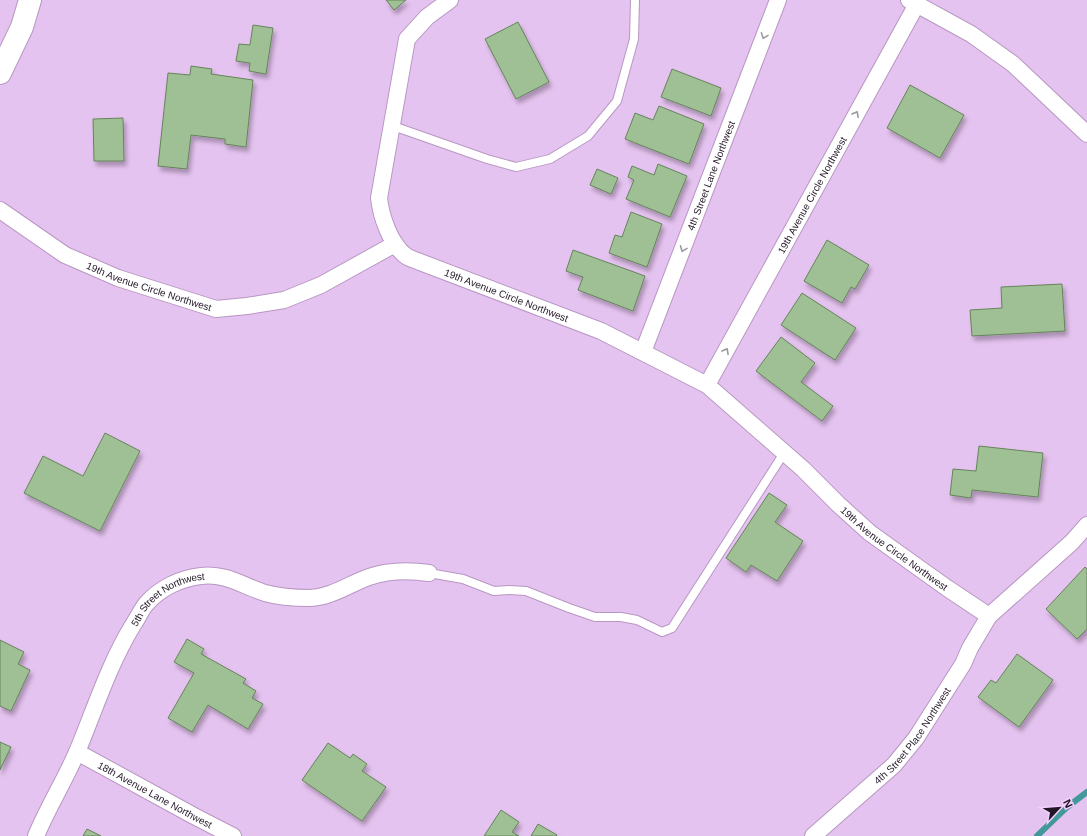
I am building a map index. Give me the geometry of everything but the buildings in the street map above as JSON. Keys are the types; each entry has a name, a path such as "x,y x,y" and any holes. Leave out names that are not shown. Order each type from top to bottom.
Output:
{"street":[{"path":"0,74 22,27 30,0"},
{"name":"19th Avenue Circle Northwest","path":"450,0 427,17 407,39 393,126 379,198 381,213 385,224 396,244 406,256 600,331 707,385 784,453 870,533 989,616"},
{"name":"4th Street Lane Northwest","path":"643,352 778,0"},
{"name":"19th Avenue Circle Northwest","path":"707,385 913,2 971,34 1013,64 1087,134"},
{"name":"19th Avenue Circle Northwest","path":"0,210 65,255 118,278 216,309 284,300 321,285 396,244"},
{"path":"989,616 1072,542 1087,525"},
{"name":"5th Street Northwest","path":"36,836 77,752 94,707 123,642 146,604 162,590 183,580 202,576 223,577 264,593 287,598 312,598 334,592 369,577 391,572 418,571 429,573"},
{"name":"4th Street Place Northwest","path":"812,836 894,765 916,738 962,664 989,616"},
{"name":"18th Avenue Lane Northwest","path":"77,752 233,836"}],"lane":[{"path":"393,126 487,158 516,166 550,159 588,136 617,101 634,39 635,0"},
{"path":"429,573 463,580 494,591 526,591 595,617 621,617 637,620 662,632 672,628 784,453"}],"waterway":[{"path":"1037,836 1066,808 1087,792"}]}
